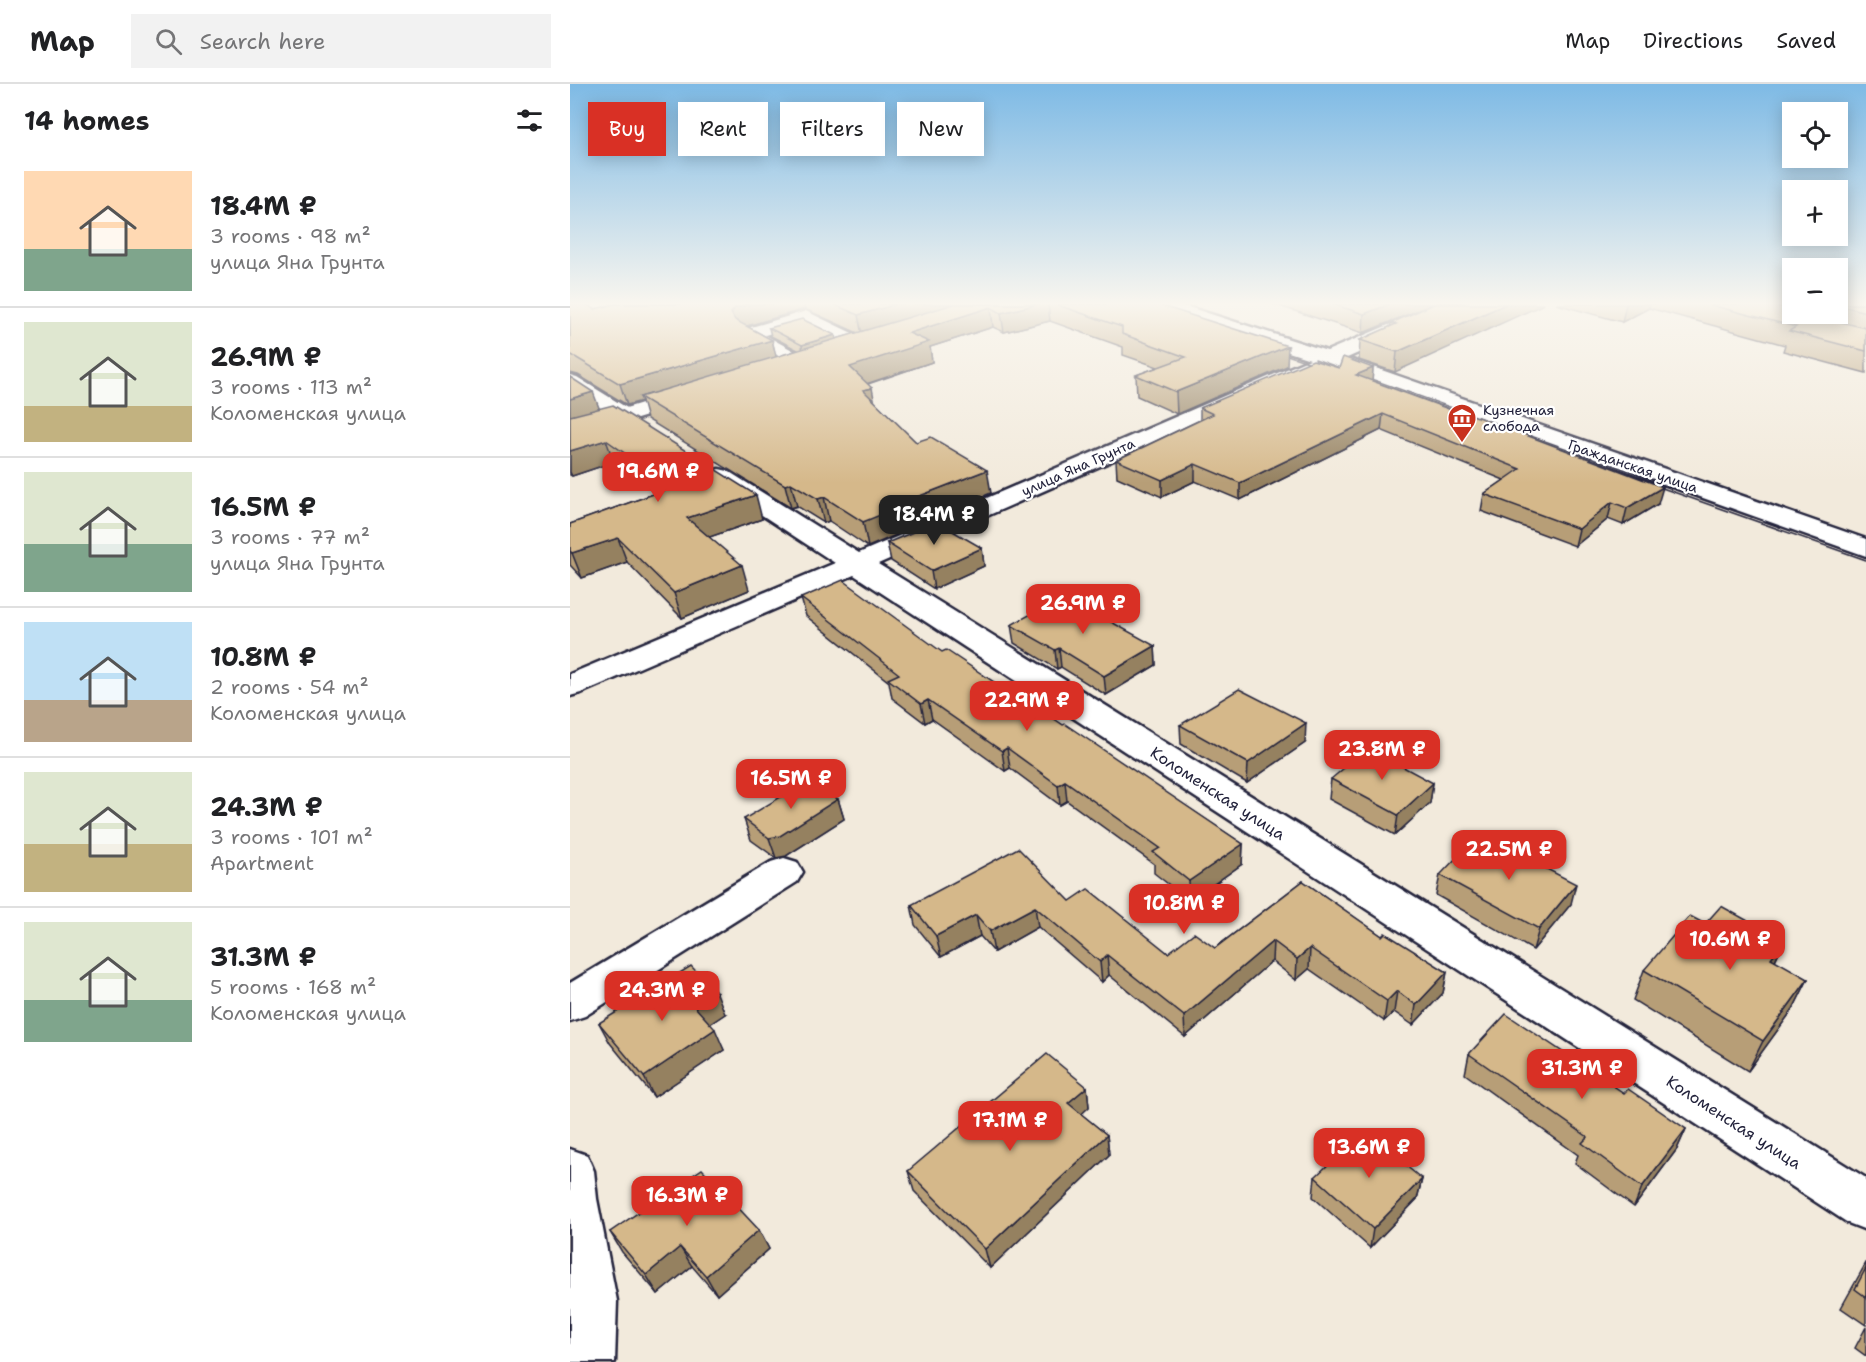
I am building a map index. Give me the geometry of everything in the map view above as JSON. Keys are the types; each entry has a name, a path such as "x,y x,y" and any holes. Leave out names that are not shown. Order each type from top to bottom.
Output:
{"street":[{"path":"778,369 795,364"},
{"name":"улица Яна Грунта","path":"570,686 1315,364"},
{"name":"Гражданская улица","path":"1344,364 1866,548"},
{"path":"570,381 608,421 663,440"},
{"path":"608,421 702,392"},
{"name":"Коломенская улица","path":"692,459 1866,1206"},
{"path":"570,1005 784,872"},
{"path":"570,1171 572,1200 591,1301 587,1362"}],"building":[{"path":"586,364 690,364 620,384"},
{"path":"753,364 861,364 850,367 872,388 863,390 916,442 931,437 987,470 909,500 913,502 863,522 824,497 818,499 791,483 785,485 640,397"},
{"path":"1168,364 1245,364 1176,392 1136,375"},
{"path":"1304,364 1325,364 1339,368 1341,364 1361,364 1373,368 1356,375 1451,410 1454,408 1663,487 1627,508 1612,502 1579,529 1484,494 1520,469 1383,414 1240,483 1195,464 1162,480 1116,460 1213,414 1200,408"},
{"path":"570,377 593,392 570,399"},
{"path":"613,405 756,495 687,518 742,565 674,593 618,538 572,553 570,551 570,524 673,487 606,440 570,451 570,416"},
{"path":"937,522 982,548 931,571 887,543"},
{"path":"843,580 942,652 946,650 997,684 1063,725 1065,724 1243,844 1189,881 1153,852 1160,848 1065,781 1058,785 1007,748 1002,751 928,700 921,704 888,679 899,674 801,598"},
{"path":"1064,596 1155,646 1104,676 1059,648 1055,650 1011,625"},
{"path":"1239,689 1306,723 1248,763 1180,725"},
{"path":"1368,748 1433,783 1398,815 1331,779"},
{"path":"809,780 838,799 780,836 769,838 744,819"},
{"path":"1479,834 1576,884 1539,929 1440,875"},
{"path":"1018,848 1070,901 1088,889 1168,953 1194,933 1215,948 1303,881 1382,936 1385,933 1447,972 1416,1005 1397,991 1387,1001 1310,948 1297,959 1273,941 1184,1016 1107,955 1100,962 1035,907 990,931 976,915 936,936 911,905"},
{"path":"1721,906 1784,941 1771,958 1808,979 1763,1041 1644,970 1690,916 1705,924"},
{"path":"691,966 717,993 695,1007 715,1029 644,1077 599,1023"},
{"path":"1506,1014 1624,1093 1628,1089 1686,1129 1642,1187 1582,1143 1588,1137 1469,1054"},
{"path":"1047,1054 1087,1087 1068,1103 1107,1135 985,1249 908,1171"},
{"path":"1364,1131 1422,1179 1373,1229 1315,1177"},
{"path":"702,1169 759,1230 706,1276 680,1247 646,1275 610,1232"},
{"path":"1866,1268 1866,1297 1855,1289"}],"tram line":[{"path":"1313,364 1323,367"},
{"path":"1328,364 1657,481"},
{"path":"1648,483 1866,560"}],"place":[{"name":"Кузнечная слобода","path":"1462,444"}]}
